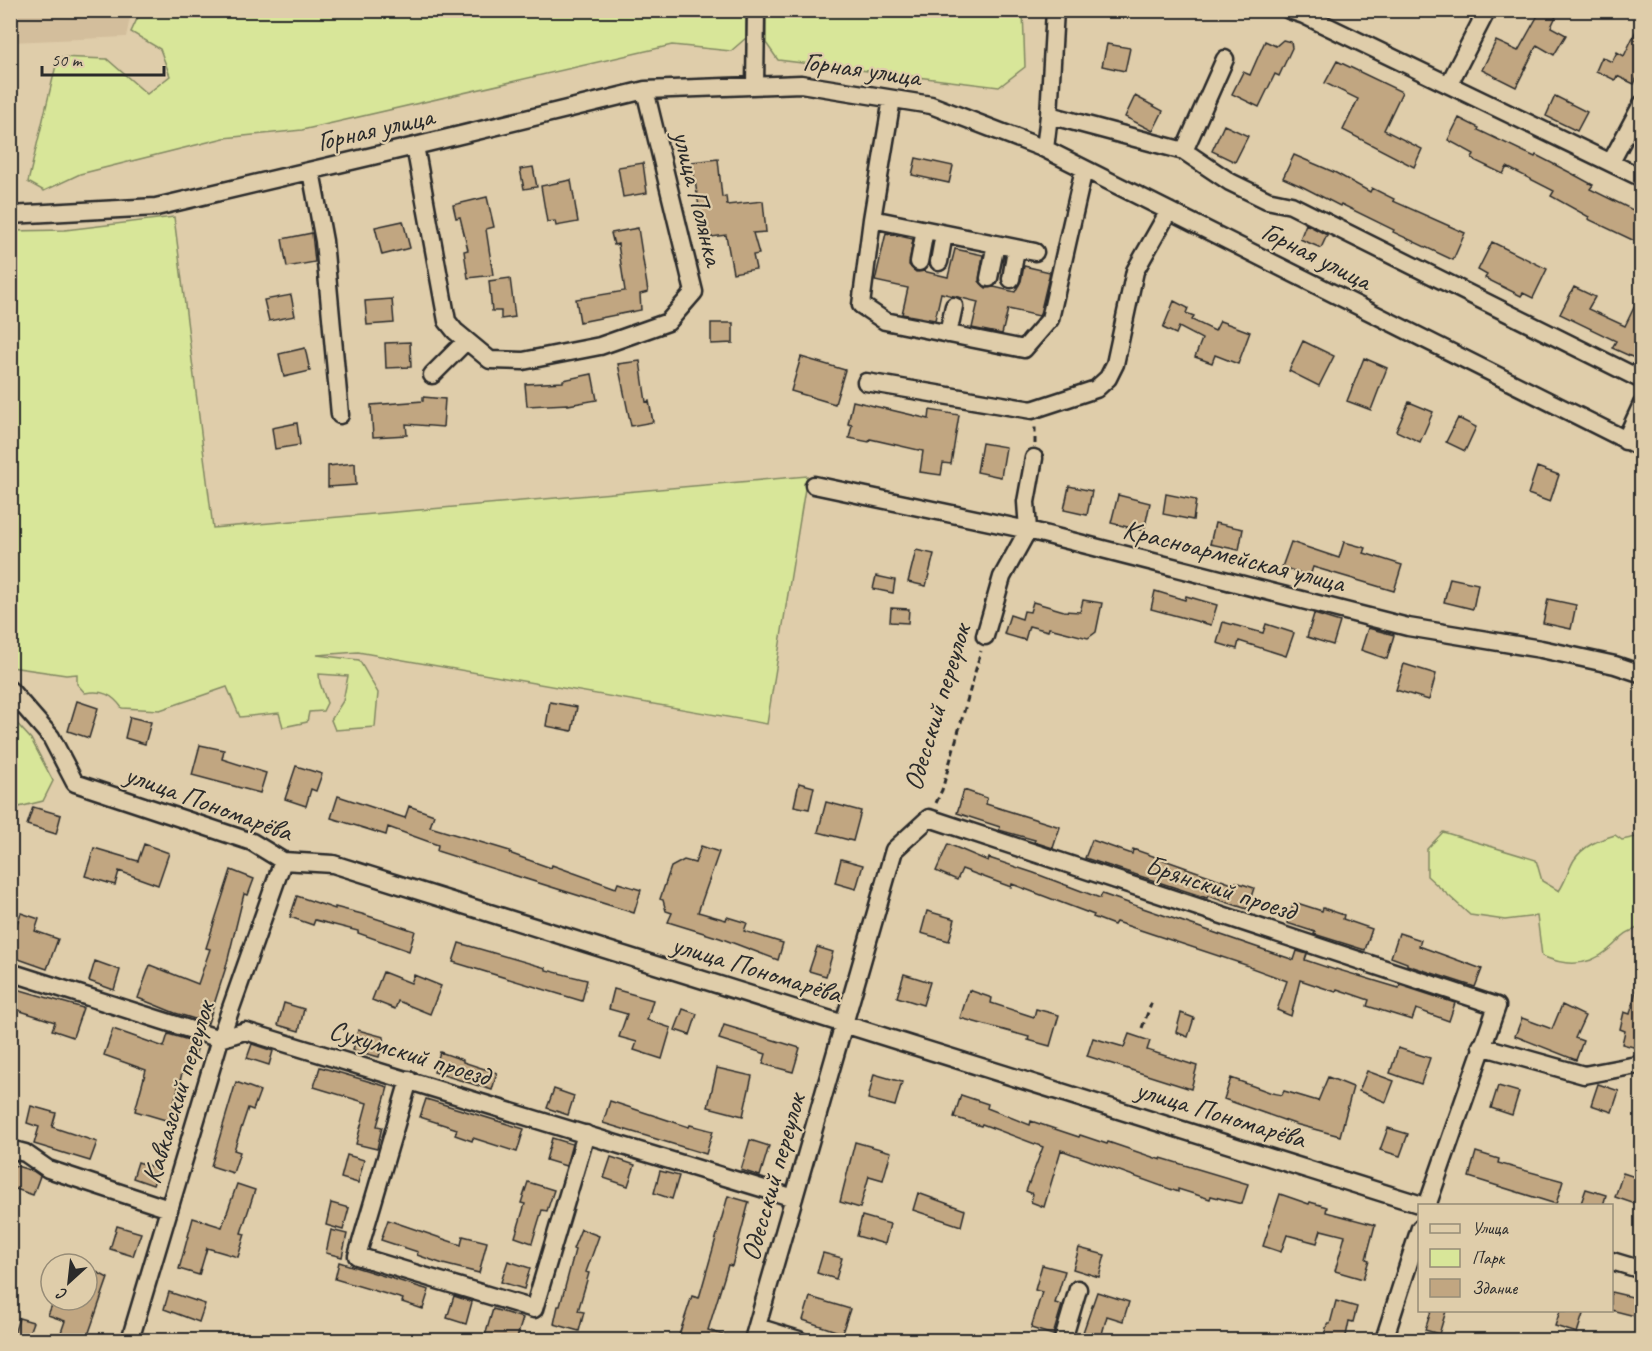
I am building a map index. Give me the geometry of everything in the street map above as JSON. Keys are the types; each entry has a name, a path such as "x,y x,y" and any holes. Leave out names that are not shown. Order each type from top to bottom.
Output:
{"street":[{"path":"755,86 756,10"},
{"path":"1044,149 1049,115 1055,10"},
{"path":"1289,10 1449,84 1641,178"},
{"path":"1449,84 1487,10"},
{"path":"1184,151 1225,58"},
{"name":"Горная улица","path":"10,215 156,207 645,90 801,84 931,105 1044,149 1641,448"},
{"name":"улица Полянка","path":"415,146 447,321 490,360 523,361 600,346 668,322 694,292 645,90"},
{"path":"892,99 872,219 861,305 885,321 1024,349 1050,319 1084,168"},
{"path":"1611,162 1641,104"},
{"name":"Горная улица","path":"1049,115 1184,151 1230,183 1267,200 1291,205 1641,380"},
{"path":"310,171 324,241 340,415"},
{"path":"867,382 1032,410 1096,389 1108,378 1115,364 1135,271 1169,211"},
{"path":"872,219 1035,252"},
{"path":"918,262 925,230"},
{"path":"939,262 944,234"},
{"path":"989,278 996,244"},
{"path":"1011,279 1016,249"},
{"path":"948,334 954,306"},
{"path":"432,375 466,340"},
{"path":"1625,441 1641,404"},
{"path":"1028,530 1026,502 1034,458"},
{"name":"Красноармейская улица","path":"814,485 1028,530 1408,627 1541,649 1615,665 1641,674"},
{"name":"Одесский переулок","path":"985,636 1002,577 1028,530"},
{"name":"улица Пономарёва","path":"10,690 51,737 75,783 252,842 283,861 333,864 1420,1204"},
{"name":"Одесский переулок","path":"755,1334 894,850 929,818"},
{"name":"Брянский проезд","path":"929,818 1497,1006 1481,1046"},
{"name":"Кавказский переулок","path":"130,1341 220,1039 283,861"},
{"path":"10,972 220,1039"},
{"name":"Сухумский проезд","path":"220,1039 245,1031 794,1198"},
{"path":"1427,1204 1481,1046 1584,1075 1641,1064"},
{"path":"409,1080 357,1256 534,1309 586,1134"},
{"path":"10,1149 25,1153 48,1169 169,1209"},
{"path":"1384,1341 1418,1231"},
{"path":"1613,1262 1641,1270"},
{"path":"1063,1341 1078,1289"},
{"path":"755,1334 799,1341"}],"path":[{"path":"1034,458 1036,408"},
{"name":"Одесский переулок","path":"929,818 942,790 985,636"},
{"path":"1142,1028 1153,999"}],"shaded area":[{"path":"10,11 152,11 130,18 126,37 11,42"}],"green space":[{"path":"164,10 746,10 746,38 731,51 672,45 302,130 224,138 80,174 44,191 28,182 58,57 107,59 147,94 170,76 160,49 131,32 138,17"},
{"path":"766,11 1023,11 1025,67 999,87 778,60 766,43"},
{"path":"174,217 213,528 807,476 767,724 358,652 317,655 359,660 378,693 375,727 335,730 331,720 343,701 348,676 319,674 327,703 323,711 309,712 307,722 283,727 279,713 240,717 227,687 160,710 122,708 106,694 85,693 77,684 77,674 66,675 11,667 11,231 65,230"},
{"path":"11,717 31,739 53,781 43,801 11,809"},
{"path":"1443,832 1536,860 1542,881 1559,891 1574,860 1587,847 1615,835 1622,840 1641,836 1641,927 1625,934 1613,946 1592,960 1568,963 1542,956 1537,916 1505,920 1470,915 1427,876 1427,849"}],"building":[{"path":"1541,10 1559,10 1551,27 1566,35 1554,55 1537,45 1516,87 1482,70 1496,41 1518,51"},
{"path":"1641,20 1641,69 1634,84 1617,76 1615,80 1596,71 1602,57 1612,62 1617,52 1624,56"},
{"path":"1283,40 1291,42 1292,48 1279,76 1275,74 1259,107 1232,94 1243,72 1250,75 1265,41 1276,46"},
{"path":"1107,44 1130,48 1125,71 1102,66"},
{"path":"1337,61 1402,92 1384,130 1422,149 1414,167 1343,130 1358,99 1325,83"},
{"path":"1135,96 1163,111 1153,131 1125,117"},
{"path":"1555,96 1587,112 1577,131 1546,116"},
{"path":"1459,118 1479,128 1478,130 1571,173 1593,185 1590,189 1641,214 1641,244 1588,219 1589,217 1551,196 1554,191 1507,167 1503,174 1472,159 1474,154 1448,140"},
{"path":"1224,125 1248,136 1235,162 1212,151"},
{"path":"1294,155 1336,173 1370,192 1372,188 1394,199 1393,201 1465,233 1453,260 1283,178"},
{"path":"916,158 953,166 949,183 912,175"},
{"path":"718,159 722,197 726,196 727,205 763,201 766,232 753,233 759,254 753,255 756,269 733,273 726,235 704,238 692,162"},
{"path":"643,163 647,193 623,197 618,167"},
{"path":"533,167 537,187 524,189 520,169"},
{"path":"571,180 578,222 556,226 555,221 547,222 541,186"},
{"path":"487,197 494,227 486,229 493,275 468,278 464,251 468,250 460,217 456,218 453,205"},
{"path":"403,221 410,248 382,255 375,227"},
{"path":"1306,224 1327,235 1321,248 1300,239"},
{"path":"638,228 648,292 640,294 641,310 580,322 576,299 625,291 618,244 614,245 611,233"},
{"path":"312,233 315,262 287,267 282,239"},
{"path":"886,233 913,239 909,265 916,272 923,271 948,277 955,249 983,255 979,281 986,288 994,287 1015,292 1021,281 1024,266 1050,272 1039,316 1008,309 1002,334 972,328 978,302 941,293 935,320 902,314 908,288 875,281"},
{"path":"1492,242 1547,269 1533,298 1523,293 1521,296 1485,278 1487,275 1478,270"},
{"path":"510,278 515,317 501,319 501,311 492,311 489,281"},
{"path":"1574,287 1595,297 1588,309 1625,326 1641,293 1641,361 1612,348 1616,341 1560,314"},
{"path":"291,295 295,316 269,321 264,300"},
{"path":"392,299 394,323 367,325 365,301"},
{"path":"1174,301 1188,308 1186,313 1194,316 1192,320 1215,331 1220,321 1250,332 1238,364 1215,355 1212,363 1195,357 1202,339 1179,327 1176,334 1163,328"},
{"path":"711,323 733,323 733,343 711,344"},
{"path":"1303,341 1334,356 1319,386 1289,371"},
{"path":"410,342 411,367 386,368 385,343"},
{"path":"305,348 310,371 284,377 279,354"},
{"path":"801,357 845,370 835,404 791,391"},
{"path":"1364,358 1387,368 1371,410 1347,401"},
{"path":"640,361 646,402 649,401 653,422 631,426 618,364"},
{"path":"592,374 597,400 568,405 527,406 525,384 563,382 563,380"},
{"path":"423,397 445,399 443,427 406,424 407,435 373,437 371,405 423,401"},
{"path":"853,401 929,419 930,410 959,415 951,464 943,463 941,475 920,472 923,451 870,439 869,442 849,438 852,425 848,424"},
{"path":"1409,402 1433,412 1420,442 1396,431"},
{"path":"1458,418 1476,427 1465,451 1446,442"},
{"path":"297,423 300,445 275,449 272,428"},
{"path":"982,443 1006,447 1001,477 977,472"},
{"path":"355,463 356,485 328,487 328,466"},
{"path":"1537,467 1559,475 1550,502 1528,494"},
{"path":"1069,486 1092,491 1087,515 1064,510"},
{"path":"1166,494 1196,500 1193,520 1163,514"},
{"path":"1118,495 1150,503 1144,531 1111,523"},
{"path":"1215,523 1243,529 1239,550 1210,544"},
{"path":"1291,542 1339,558 1344,542 1366,548 1364,553 1402,565 1394,591 1313,567 1310,576 1282,567"},
{"path":"916,550 934,554 926,586 908,582"},
{"path":"876,576 895,580 893,593 873,589"},
{"path":"1450,578 1478,584 1473,609 1444,602"},
{"path":"1155,591 1185,600 1186,596 1217,605 1211,625 1151,609"},
{"path":"1548,599 1576,605 1571,629 1543,623"},
{"path":"1083,600 1102,603 1096,632 1088,638 1049,628 1048,631 1029,626 1025,640 1004,634 1010,615 1022,619 1024,611 1030,612 1033,602 1064,611 1080,612"},
{"path":"891,608 909,609 908,623 890,622"},
{"path":"1314,614 1340,622 1333,645 1307,637"},
{"path":"1223,622 1263,633 1266,624 1294,633 1286,656 1239,641 1237,649 1217,643"},
{"path":"1368,628 1394,635 1387,659 1361,650"},
{"path":"1404,664 1436,674 1429,700 1396,690"},
{"path":"77,701 98,708 89,738 68,731"},
{"path":"550,702 577,707 572,731 546,726"},
{"path":"130,717 151,722 145,744 125,738"},
{"path":"200,745 224,750 222,759 266,773 260,793 192,775"},
{"path":"296,766 322,774 316,791 311,789 306,806 285,799"},
{"path":"799,783 814,787 809,809 794,806"},
{"path":"964,790 987,798 986,804 1060,827 1053,848 957,813"},
{"path":"338,796 405,818 409,806 434,815 430,827 510,851 509,853 551,868 552,865 616,888 618,883 641,890 634,913 437,851 438,845 388,827 386,835 331,818"},
{"path":"826,802 861,811 853,841 818,832"},
{"path":"33,807 61,815 56,834 27,825"},
{"path":"1092,840 1132,854 1133,849 1235,885 1236,882 1254,888 1247,909 1085,858"},
{"path":"144,844 169,853 158,885 119,871 115,885 85,876 94,848 138,861"},
{"path":"948,844 988,861 989,858 1100,898 1102,894 1294,960 1297,951 1307,954 1305,960 1335,970 1399,988 1400,985 1455,1003 1449,1021 1416,1009 1412,1020 1367,1006 1369,1000 1300,980 1291,1016 1277,1010 1287,981 1116,922 1114,925 1093,917 1094,915 1012,884 1011,887 962,869 957,880 936,871"},
{"path":"701,846 719,852 698,912 747,923 744,931 783,943 778,960 720,938 668,922 672,913 666,911 663,900 660,899 671,867 684,860 695,863"},
{"path":"841,859 863,865 856,889 835,883"},
{"path":"231,870 254,879 248,895 244,894 226,967 208,1023 138,998 150,965 198,984 210,949 206,948"},
{"path":"297,896 415,931 409,951 358,933 358,931 315,920 313,925 290,917"},
{"path":"1294,902 1344,915 1343,919 1372,929 1365,950 1287,923"},
{"path":"927,911 955,919 949,941 921,933"},
{"path":"21,913 39,919 35,931 58,939 47,969 10,956 10,942"},
{"path":"1399,933 1421,940 1419,946 1482,969 1475,987 1407,965 1391,957"},
{"path":"459,943 587,980 582,1001 453,962"},
{"path":"817,947 833,952 826,976 809,971"},
{"path":"95,961 120,970 114,990 89,981"},
{"path":"383,972 411,983 414,975 441,986 430,1014 398,1001 395,1009 372,1000"},
{"path":"904,974 930,982 923,1005 897,997"},
{"path":"1637,986 1641,987 1641,1049 1622,1044 1625,1031 1620,1029 1624,1012 1630,1014"},
{"path":"17,989 83,1008 73,1037 52,1030 55,1022 11,1008"},
{"path":"614,989 653,1000 647,1020 671,1028 662,1059 634,1050 637,1042 619,1037 627,1014 609,1009"},
{"path":"969,990 992,998 991,1003 1034,1017 1036,1009 1059,1015 1050,1046 1028,1040 1029,1037 960,1018"},
{"path":"284,1003 304,1009 299,1031 278,1025"},
{"path":"1562,1005 1585,1016 1575,1038 1583,1041 1576,1060 1515,1036 1522,1018 1552,1029"},
{"path":"683,1009 697,1014 690,1035 675,1030"},
{"path":"1181,1013 1194,1018 1188,1037 1176,1032"},
{"path":"724,1025 800,1048 793,1072 763,1064 766,1054 719,1039"},
{"path":"113,1029 164,1047 168,1034 199,1043 191,1068 184,1066 169,1121 135,1111 146,1070 104,1055"},
{"path":"358,1030 384,1037 379,1057 353,1050"},
{"path":"1129,1034 1150,1041 1147,1050 1197,1066 1191,1089 1087,1056 1093,1038 1124,1047"},
{"path":"252,1044 273,1051 269,1065 247,1058"},
{"path":"1398,1048 1430,1058 1421,1084 1390,1073"},
{"path":"440,1052 497,1073 492,1090 434,1072"},
{"path":"320,1067 388,1087 377,1126 382,1127 377,1149 356,1144 367,1103 314,1087"},
{"path":"717,1068 752,1076 743,1116 708,1107"},
{"path":"1367,1071 1394,1081 1386,1102 1359,1091"},
{"path":"874,1074 902,1082 895,1106 868,1099"},
{"path":"1328,1077 1353,1087 1340,1136 1295,1124 1224,1099 1231,1078 1272,1093 1282,1095 1284,1091 1318,1101"},
{"path":"236,1082 260,1091 253,1110 248,1108 234,1150 240,1152 233,1173 211,1166"},
{"path":"1598,1084 1619,1091 1612,1112 1591,1105"},
{"path":"1498,1086 1519,1092 1512,1115 1491,1108"},
{"path":"554,1089 574,1096 568,1115 547,1108"},
{"path":"961,1095 988,1104 987,1108 1030,1125 1031,1121 1079,1137 1080,1135 1107,1144 1108,1142 1161,1160 1161,1158 1248,1184 1242,1204 1211,1196 1210,1199 1178,1189 1178,1192 1061,1150 1044,1207 1031,1202 1033,1194 1026,1191 1043,1147 982,1124 981,1126 954,1117"},
{"path":"426,1099 524,1129 517,1152 473,1138 472,1141 455,1135 457,1129 420,1117"},
{"path":"610,1101 689,1127 690,1125 713,1131 706,1154 603,1123"},
{"path":"31,1106 56,1113 52,1127 97,1142 90,1161 34,1144 39,1127 27,1123"},
{"path":"1388,1128 1408,1134 1400,1156 1380,1150"},
{"path":"552,1138 572,1144 566,1166 546,1160"},
{"path":"750,1140 769,1146 760,1176 741,1170"},
{"path":"855,1142 891,1152 883,1180 869,1176 860,1208 840,1202"},
{"path":"1476,1152 1499,1159 1498,1163 1563,1181 1556,1204 1469,1177"},
{"path":"347,1155 364,1160 358,1183 341,1178"},
{"path":"611,1157 635,1165 628,1186 604,1178"},
{"path":"138,1162 159,1169 153,1185 133,1178"},
{"path":"10,1164 33,1171 40,1176 33,1195 10,1187"},
{"path":"660,1171 679,1176 672,1199 654,1193"},
{"path":"1623,1173 1641,1179 1641,1206 1615,1197"},
{"path":"528,1182 554,1190 547,1211 542,1210 532,1243 515,1237 525,1204 521,1203"},
{"path":"237,1184 255,1190 241,1233 245,1234 238,1257 207,1248 199,1275 179,1269 193,1218 222,1227"},
{"path":"1586,1189 1606,1195 1604,1204 1581,1204"},
{"path":"918,1193 965,1210 961,1226 913,1210"},
{"path":"1280,1194 1309,1204 1310,1202 1327,1207 1326,1212 1375,1225 1363,1279 1335,1271 1345,1236 1321,1230 1317,1243 1287,1235 1281,1252 1263,1246"},
{"path":"728,1196 749,1202 732,1266 728,1265 708,1330 732,1338 731,1341 677,1341 692,1296 699,1298"},
{"path":"331,1203 349,1208 343,1230 326,1225"},
{"path":"862,1216 890,1224 885,1244 857,1236"},
{"path":"388,1220 461,1245 463,1236 487,1242 479,1273 443,1264 417,1255 418,1252 381,1240"},
{"path":"117,1226 141,1233 133,1256 110,1249"},
{"path":"581,1229 599,1236 586,1272 589,1273 578,1311 584,1312 579,1331 554,1324 575,1250 573,1249"},
{"path":"331,1230 347,1234 342,1257 326,1253"},
{"path":"1079,1248 1105,1255 1099,1277 1073,1269"},
{"path":"823,1253 842,1258 836,1279 817,1273"},
{"path":"508,1261 530,1268 524,1289 501,1282"},
{"path":"339,1262 429,1290 423,1309 402,1302 403,1299 335,1279"},
{"path":"1042,1265 1065,1271 1055,1303 1062,1305 1053,1335 1031,1328 1042,1292 1035,1290"},
{"path":"99,1273 108,1278 99,1304"},
{"path":"169,1292 205,1304 199,1322 164,1309"},
{"path":"1097,1292 1129,1302 1123,1321 1107,1316 1100,1341 1080,1341"},
{"path":"1613,1292 1641,1299 1639,1317 1613,1310"},
{"path":"454,1296 472,1302 466,1324 447,1318"},
{"path":"810,1297 850,1309 842,1333 803,1320"},
{"path":"1336,1301 1357,1307 1353,1322 1349,1321 1345,1341 1323,1341 1327,1324 1330,1324"},
{"path":"493,1309 523,1318 516,1341 492,1341 493,1338 485,1336"},
{"path":"49,1312 96,1312 86,1341 58,1341 65,1321 48,1315"},
{"path":"1431,1312 1446,1312 1439,1334 1425,1330"},
{"path":"1560,1312 1584,1312 1577,1333 1555,1326"},
{"path":"19,1318 33,1322 26,1341 12,1341"}]}
